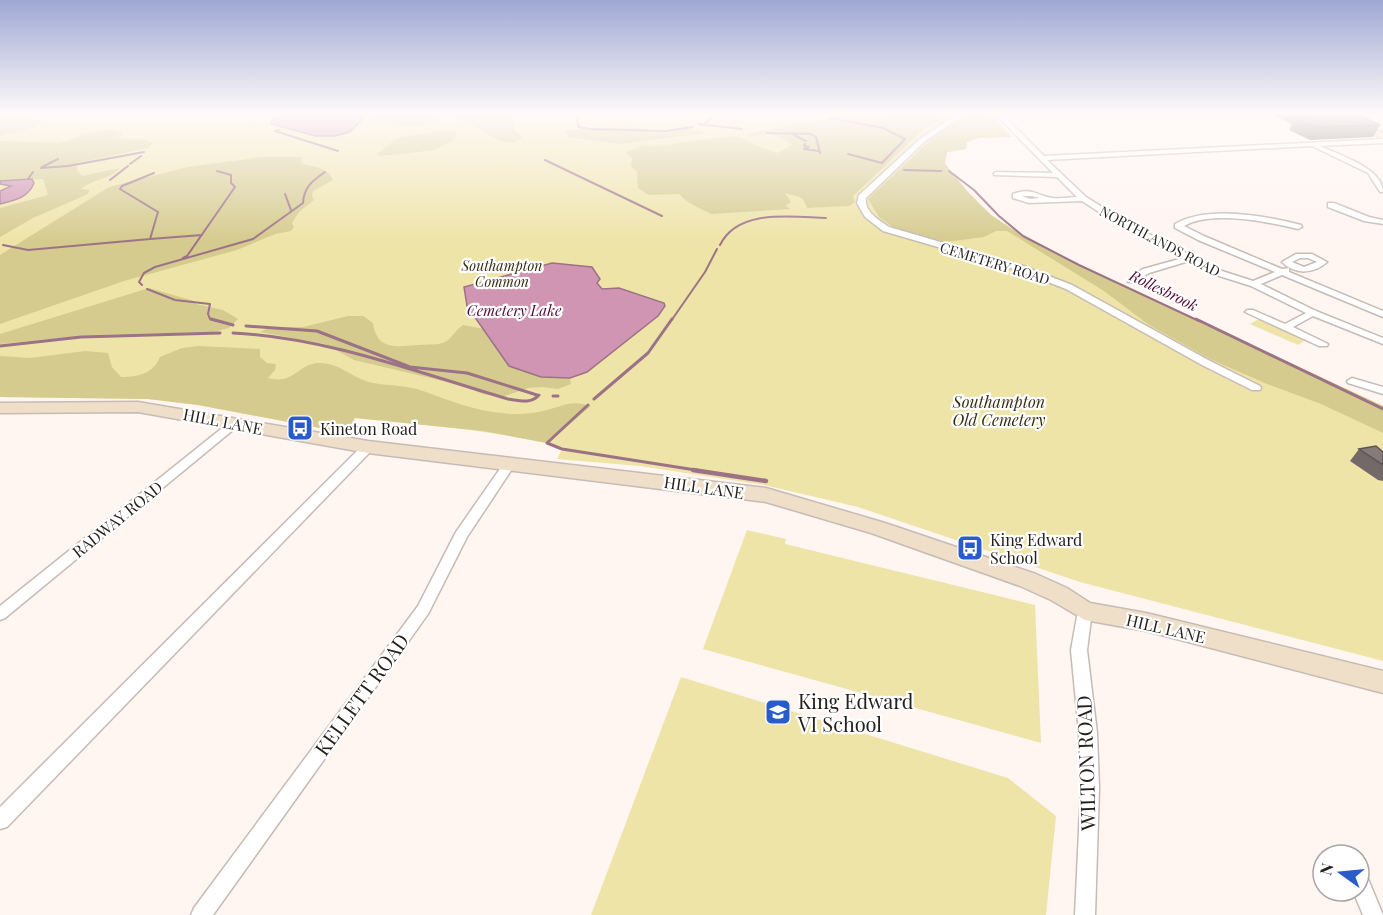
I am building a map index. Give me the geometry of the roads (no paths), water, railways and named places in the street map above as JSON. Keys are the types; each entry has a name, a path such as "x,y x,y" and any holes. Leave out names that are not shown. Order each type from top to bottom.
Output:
{"street":[{"name":"CEMETERY ROAD","path":"905,156 862,197 861,203 875,222 902,234 1020,268 1069,287 1256,388"},
{"name":"NORTHLANDS ROAD","path":"1041,156 1083,199 1128,227 1229,277 1254,284 1313,313 1383,341"},
{"path":"1043,158 1087,156"},
{"path":"1336,156 1370,172 1383,190"},
{"path":"999,172 1059,175"},
{"path":"1049,200 1083,199"},
{"path":"1331,205 1367,219 1383,222"},
{"path":"1298,227 1280,219 1218,217 1189,221 1178,226 1201,238 1383,314"},
{"path":"1150,281 1134,278 1146,271 1188,258"},
{"path":"1254,284 1294,267"},
{"path":"1250,312 1323,344"},
{"path":"1286,327 1313,313"},
{"path":"1352,381 1376,391"},
{"name":"HILL LANE","path":"0,408 125,406 188,414 368,447 508,466 674,482 788,500 878,528 1028,580 1053,590 1085,611 1146,622 1383,682"},
{"name":"RADWAY ROAD","path":"0,614 235,423"},
{"path":"0,820 368,447"},
{"name":"KELLETT ROAD","path":"201,915 423,610 461,535 508,466"},
{"name":"WILTON ROAD","path":"1085,611 1079,650 1088,733 1090,788 1085,915"}],"water":[{"path":"32,179 34,183 25,195 0,204 0,191 11,186 0,184 0,181"},
{"name":"Cemetery Lake","path":"552,263 592,267 600,279 597,283 602,289 619,288 664,303 665,306 658,316 587,372 570,378 541,377 509,366 467,306 464,287"}],"waterway":[{"path":"41,168 68,166 124,156"},
{"path":"130,164 141,156"},
{"path":"854,156 882,163 889,156"},
{"path":"42,167 58,159"},
{"path":"545,160 662,216"},
{"path":"110,180 128,166"},
{"path":"904,170 941,171"},
{"path":"202,235 235,187 231,183 231,175 217,171"},
{"name":"Rollesbrook","path":"949,171 974,190 999,216 1023,236 1199,321"},
{"path":"28,179 33,172"},
{"path":"142,285 139,282 144,273 155,267 253,239 303,203 310,185 325,172"},
{"path":"150,239 158,212 120,189 122,186 154,173"},
{"path":"285,194 291,210"},
{"path":"720,245 728,233 752,220 782,216 826,218"},
{"path":"150,239 202,235"},
{"path":"183,258 187,256 202,235"},
{"path":"3,245 28,250 150,239"},
{"path":"671,321 705,272 717,249"},
{"path":"147,289 175,300 210,304 208,314 210,319 217,321"},
{"path":"211,319 233,325"},
{"path":"594,399 648,353 672,319"},
{"name":"Rollesbrook","path":"1196,319 1383,409"},
{"path":"246,326 317,331 410,367 467,373 537,395"},
{"path":"0,346 81,337 220,333"},
{"path":"233,333 303,341 337,349 508,399 529,401 539,395"},
{"path":"553,396 558,396"},
{"path":"588,405 547,443 562,449 702,471"},
{"path":"693,470 766,481"}],"place":[{"name":"Kineton Road","path":"300,428"},
{"name":"King Edward School","path":"970,548"},
{"name":"King Edward VI School","path":"778,712"}],"park label":[{"name":"Southampton Common","path":"502,274"},
{"name":"Southampton Old Cemetery","path":"999,410"}]}
